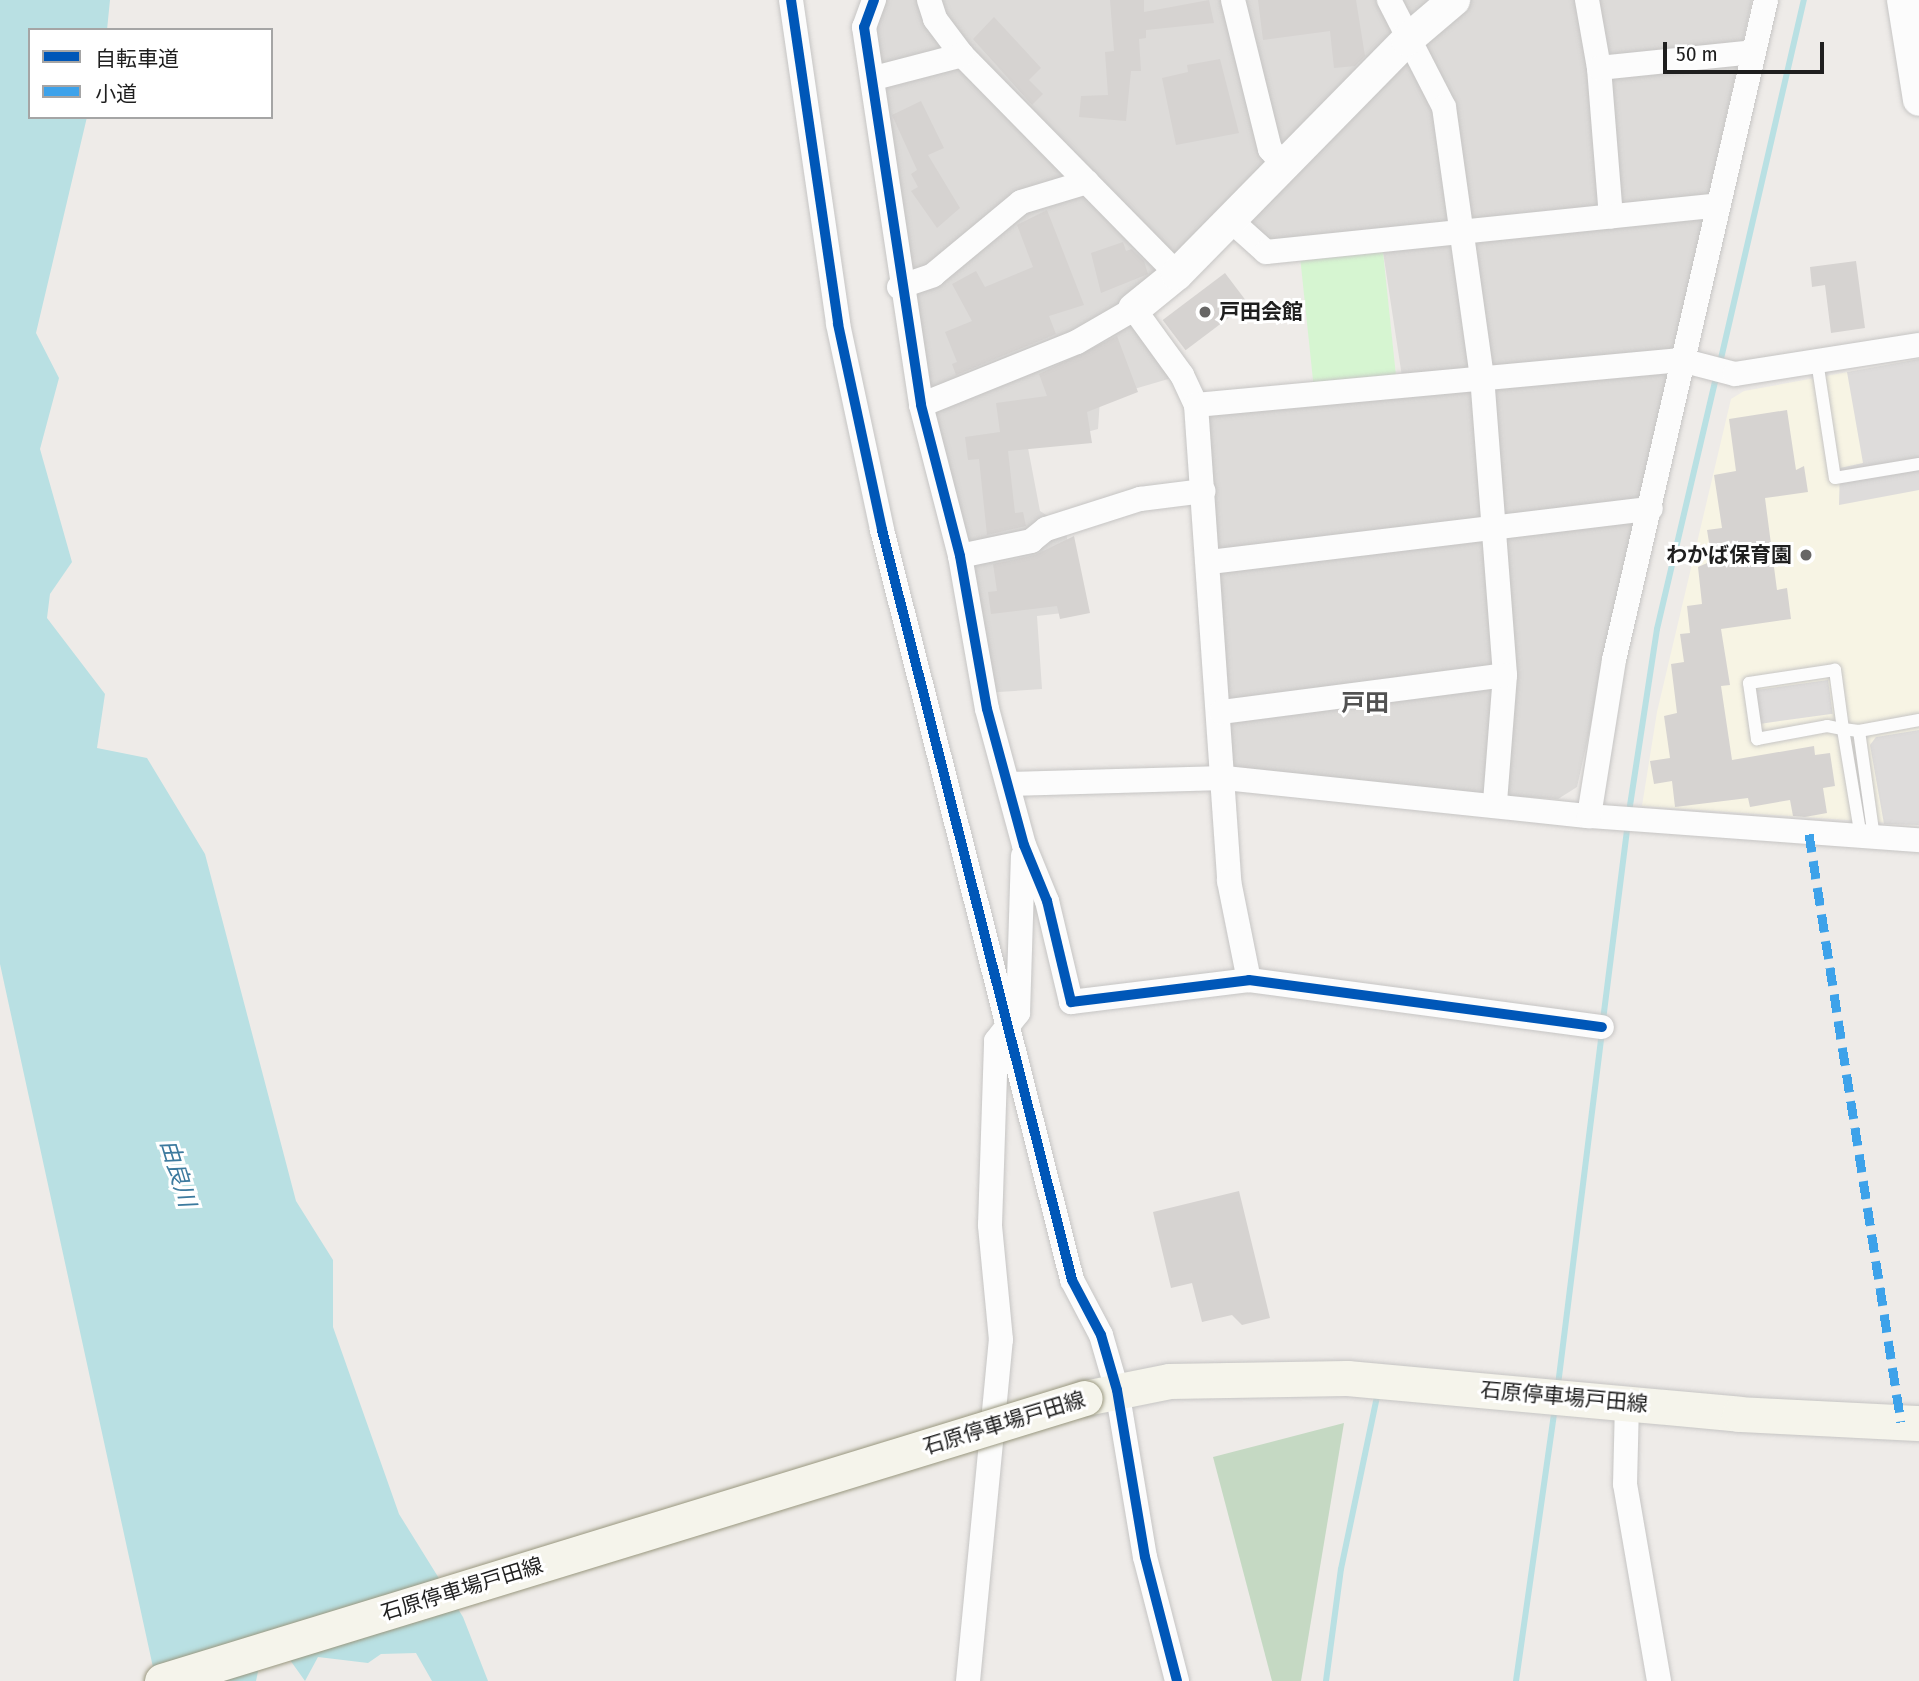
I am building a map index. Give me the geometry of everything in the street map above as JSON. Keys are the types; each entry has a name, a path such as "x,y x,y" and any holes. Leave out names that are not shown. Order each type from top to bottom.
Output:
{"main road":[{"name":"石原停車場戸田線","path":"162,1681 1101,1394 1169,1381 1276,1376 1557,1396 1627,1404 1919,1423"}],"street":[{"path":"791,0 838,324 882,530 1007,1032 1072,1280 1101,1335 1101,1394 1177,1681"},
{"path":"874,0 864,27 874,78 899,287 921,405 960,556 985,701 1024,845 1047,901 1071,1002 1249,980 1602,1027"},
{"path":"929,0 935,19 962,55 1177,275"},
{"path":"1233,0 1270,149 1282,164"},
{"path":"1389,0 1407,40 1444,107 1482,376 1505,675 1494,803"},
{"path":"921,405 1077,342 1135,309 1177,275 1228,218 1282,164 1407,40 1454,0"},
{"path":"1587,0 1599,68 1611,217"},
{"path":"1597,817 1614,660 1687,362 1717,205 1766,0"},
{"path":"1903,0 1919,100"},
{"path":"1599,68 1753,52"},
{"path":"874,78 962,55"},
{"path":"899,287 933,275 1021,202 1087,182"},
{"path":"1228,218 1266,252 1717,205"},
{"path":"1135,309 1182,375 1196,405 1221,712 1229,881 1249,980"},
{"path":"1196,405 1482,376 1687,362 1726,372 1919,345"},
{"path":"960,556 1031,541 1046,529 1140,499 1203,491"},
{"path":"1210,562 1493,524 1651,509"},
{"path":"1221,712 1505,675"},
{"path":"1009,784 1225,778 1494,803 1597,817 1919,840"},
{"path":"968,1681 1001,1340 990,1225 996,1041 1007,1032 1018,1013 1024,845"},
{"path":"1627,1404 1625,1484 1659,1681"}],"lane":[{"path":"1817,361 1835,478 1919,464"},
{"path":"1868,837 1843,729 1835,670 1749,683 1757,739 1827,726 1843,729 1859,731 1919,720"},
{"path":"1859,731 1868,837"}],"shaded area":[{"path":"873,0 1752,0 1577,787 1558,799 1225,778 1196,405 1403,383 1383,252 1266,252 1228,218 1135,309 1182,375 1100,399 1098,429 1028,448 1040,511 1065,527 1080,611 1037,616 1042,689 984,693 899,287"},
{"name":"わかば保育園","path":"1919,359 1919,825 1642,806 1657,712 1731,399 1744,391"},
{"path":"1919,359 1919,490 1839,505 1840,468 1863,463 1847,372"},
{"path":"1828,680 1833,714 1757,724 1753,691"},
{"path":"1919,730 1919,825 1884,824 1870,745 1876,737"}],"green space":[{"path":"1383,252 1396,376 1314,385 1300,261"},
{"path":"1344,1423 1301,1681 1272,1681 1213,1457"}],"water":[{"name":"由良川","path":"0,0 110,0 107,28 28,28 28,119 87,119 36,333 59,378 40,449 72,562 50,594 47,618 105,694 97,748 147,758 205,854 296,1201 333,1260 333,1327 399,1514 463,1617 488,1681 432,1681 416,1653 381,1654 368,1663 318,1657 305,1681 285,1653 259,1667 256,1681 156,1681 0,964"}],"building":[{"path":"1110,0 1144,0 1144,12 1209,0 1214,23 1146,30 1146,38 1139,39 1141,71 1131,71 1126,121 1079,117 1081,96 1108,95 1105,52 1114,51"},
{"path":"1258,0 1356,0 1365,56 1355,66 1334,68 1330,31 1263,40"},
{"path":"994,17 1041,68 1029,80 1043,94 1032,105 973,39"},
{"path":"1220,59 1239,133 1176,145 1162,78 1188,72 1187,65"},
{"path":"921,101 944,148 928,155 960,208 937,228 911,191 918,187 911,174 917,170 892,115"},
{"path":"1047,210 1084,305 1049,316 1056,334 956,375 952,364 957,362 945,332 972,321 952,284 976,271 985,287 1033,267 1017,225"},
{"path":"1123,242 1126,251 1132,249 1144,261 1148,274 1101,293 1091,253"},
{"path":"1856,261 1865,328 1831,333 1825,285 1812,287 1810,267"},
{"name":"戸田会館","path":"1225,273 1248,303 1186,350 1163,320"},
{"path":"1117,336 1138,392 1087,412 1092,443 1008,451 1015,513 1023,512 1026,526 987,535 979,459 968,460 965,437 1000,432 996,403 1047,396 1039,374"},
{"path":"1787,410 1796,470 1804,466 1808,492 1765,498 1777,590 1787,588 1791,619 1721,629 1730,685 1721,686 1732,760 1814,746 1815,755 1830,753 1835,786 1823,788 1827,813 1805,817 1793,816 1790,800 1750,807 1748,798 1675,807 1672,781 1654,784 1650,761 1670,758 1664,716 1677,713 1671,664 1684,662 1680,634 1690,633 1687,606 1702,604 1698,567 1712,561 1707,530 1722,528 1714,475 1736,471 1729,419"},
{"path":"1074,536 1090,613 1060,619 1057,606 991,614 988,592 997,591 993,564 1035,555"},
{"path":"1239,1191 1270,1318 1242,1325 1232,1315 1202,1322 1192,1283 1171,1288 1153,1212"}],"waterway":[{"path":"1720,363 1804,0"},
{"path":"1629,812 1657,629 1717,373"},
{"path":"1603,1020 1628,823"},
{"path":"1558,1385 1602,1031"},
{"path":"1326,1681 1341,1569 1377,1397"},
{"path":"1516,1681 1555,1406"}],"marked path":[{"path":"1809,834 1901,1422"}],"cycle path":[{"path":"791,0 838,324 882,530 1072,1280 1101,1335 1117,1390 1145,1557 1177,1681"},
{"path":"874,0 864,27 921,405 960,556 987,709 1024,845 1047,901 1071,1002 1249,980 1602,1027"}],"place":[{"name":"戸田会館","path":"1205,312"},
{"name":"わかば保育園","path":"1806,555"}],"district":[{"name":"戸田","path":"1365,704"}]}
